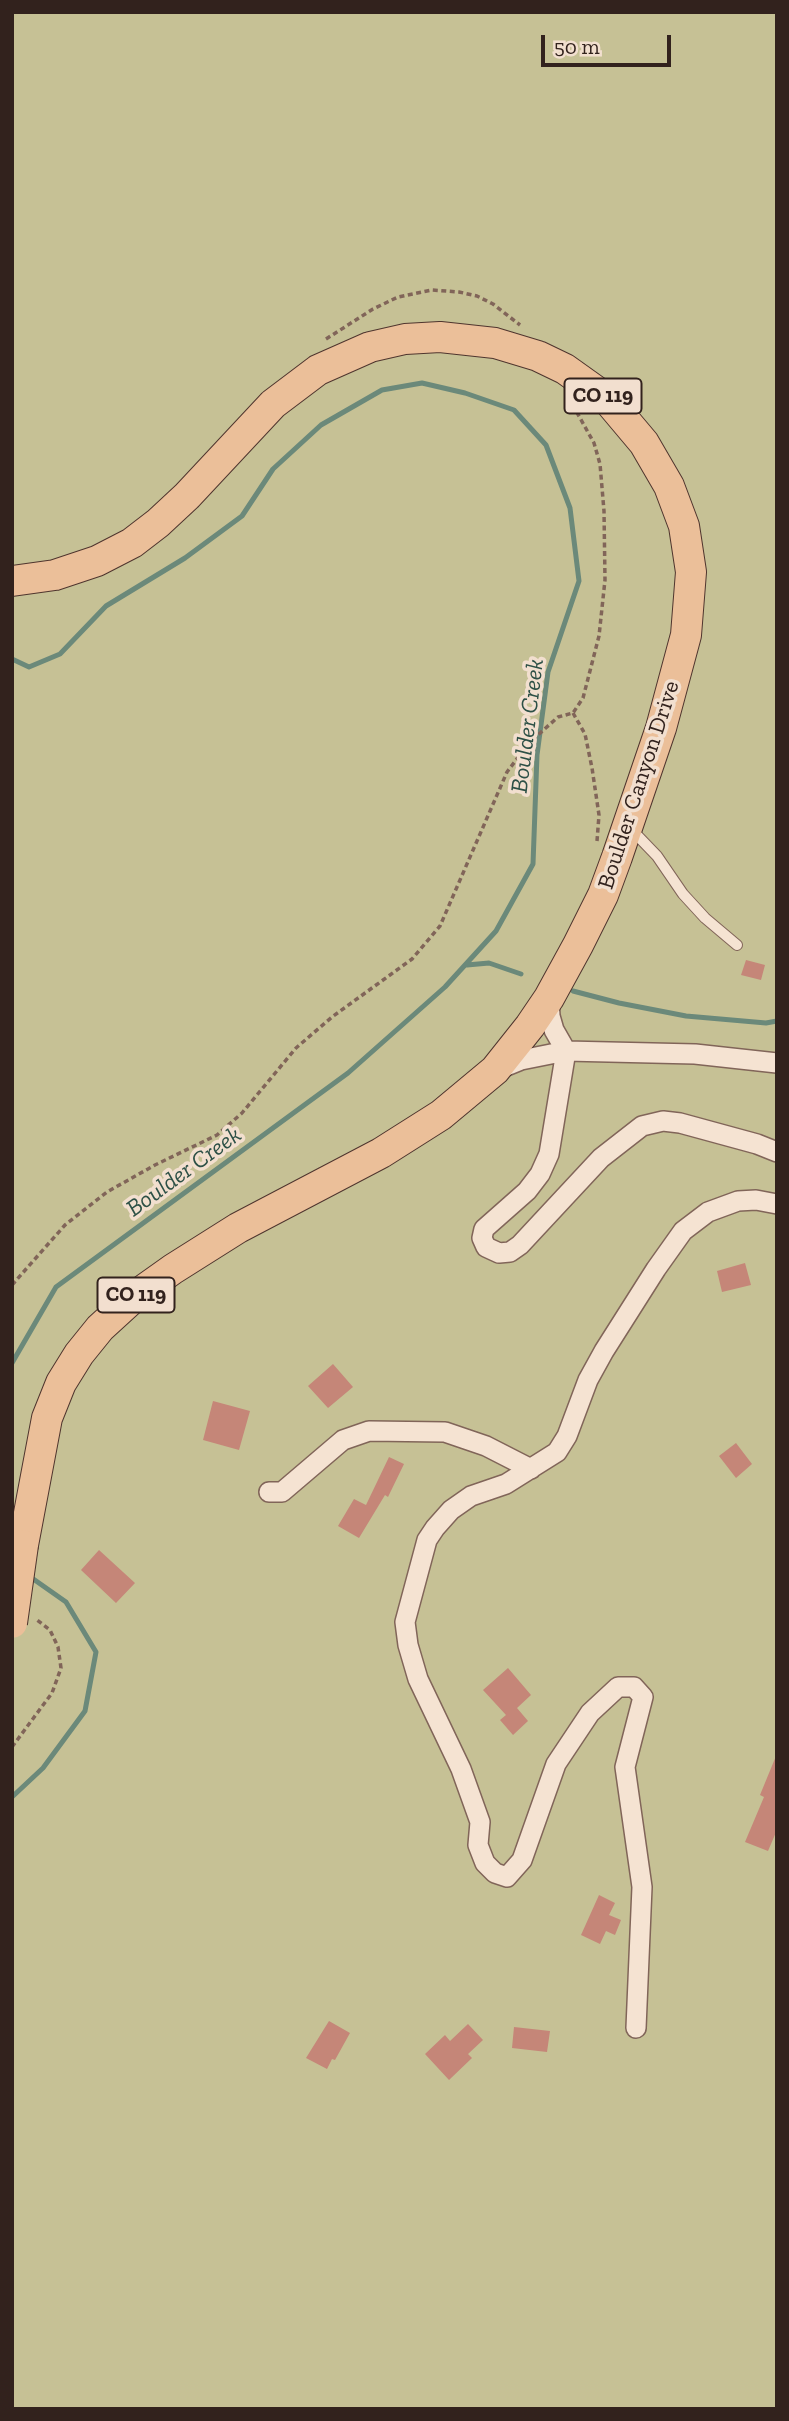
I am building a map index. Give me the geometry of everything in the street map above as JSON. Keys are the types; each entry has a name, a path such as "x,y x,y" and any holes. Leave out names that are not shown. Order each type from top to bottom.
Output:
{"main road":[{"name":"Boulder Canyon Drive","path":"12,582 55,575 97,561 132,543 187,496 273,404 318,370 370,347 405,339 440,337 495,343 538,356 589,385 623,416 644,443 669,486 684,526 691,572 686,635 661,728 603,895 549,998 518,1044 471,1093 412,1135 238,1228 173,1269 135,1296 100,1328 61,1383 47,1418 23,1545 18,1620"}],"street":[{"path":"549,998 554,1030 566,1051 549,1154 540,1174 527,1191 484,1229 482,1238 486,1247 499,1253 510,1252 520,1245 601,1158 642,1126 663,1121 680,1122 777,1152"},
{"path":"495,1070 520,1060 566,1051 695,1054 777,1063"},
{"path":"636,2028 642,1887 625,1766 643,1697 634,1687 618,1687 590,1713 556,1764 522,1860 507,1877 495,1873 485,1863 478,1845 480,1822 461,1769 418,1679 408,1645 405,1622 428,1540 435,1528 451,1510 471,1496 506,1484 557,1452 567,1436 589,1380 604,1351 683,1231 708,1212 738,1200 777,1204"},
{"path":"269,1492 282,1492 343,1440 369,1431 445,1432 486,1446 531,1469"}],"lane":[{"path":"628,825 657,856 683,894 705,918 737,945"}],"path":[{"path":"12,1285 65,1225 107,1192 217,1135 242,1113 296,1048 332,1017 412,958 440,926 507,772 529,743 558,717 573,713 583,698 599,636 605,580 605,543 600,464 594,443 575,408"},
{"path":"573,713 585,734 598,824"},
{"path":"12,1747 52,1693 61,1668 58,1647 50,1630 18,1620"}],"shaded area":[{"path":"12,12 777,12 777,2409 12,2409"}],"building":[{"path":"746,960 765,965 761,980 741,975"},
{"path":"745,1263 751,1285 722,1292 717,1271"},
{"path":"333,1364 353,1387 328,1408 308,1386"},
{"path":"213,1401 250,1411 239,1450 203,1440"},
{"path":"736,1443 752,1464 736,1478 719,1456"},
{"path":"389,1457 404,1464 388,1497 385,1495 359,1538 338,1526 354,1499 366,1505"},
{"path":"99,1550 135,1583 116,1603 81,1570"},
{"path":"508,1668 531,1695 517,1708 528,1721 513,1735 500,1720 506,1715 483,1690"},
{"path":"776,1756 777,1830 768,1851 745,1842 764,1797 760,1795"},
{"path":"599,1895 615,1903 609,1915 621,1920 615,1935 606,1931 600,1944 581,1935"},
{"path":"329,2021 350,2033 327,2069 306,2058"},
{"path":"468,2024 483,2040 468,2054 472,2058 449,2080 425,2054 445,2035 450,2041"},
{"path":"514,2027 550,2031 547,2052 512,2048"}],"waterway":[{"name":"Boulder Creek","path":"12,659 29,667 60,654 106,606 185,558 242,516 273,469 321,425 382,390 422,383 465,393 514,410 546,445 570,508 579,581 548,672 537,755 533,864 496,931 445,987 348,1073 56,1287 12,1363"},
{"path":"467,965 489,963 521,974"},
{"path":"573,991 686,1016 766,1023 777,1021"},
{"name":"Boulder Creek","path":"12,1797 43,1768 85,1711 96,1652 66,1602 29,1576"}]}
